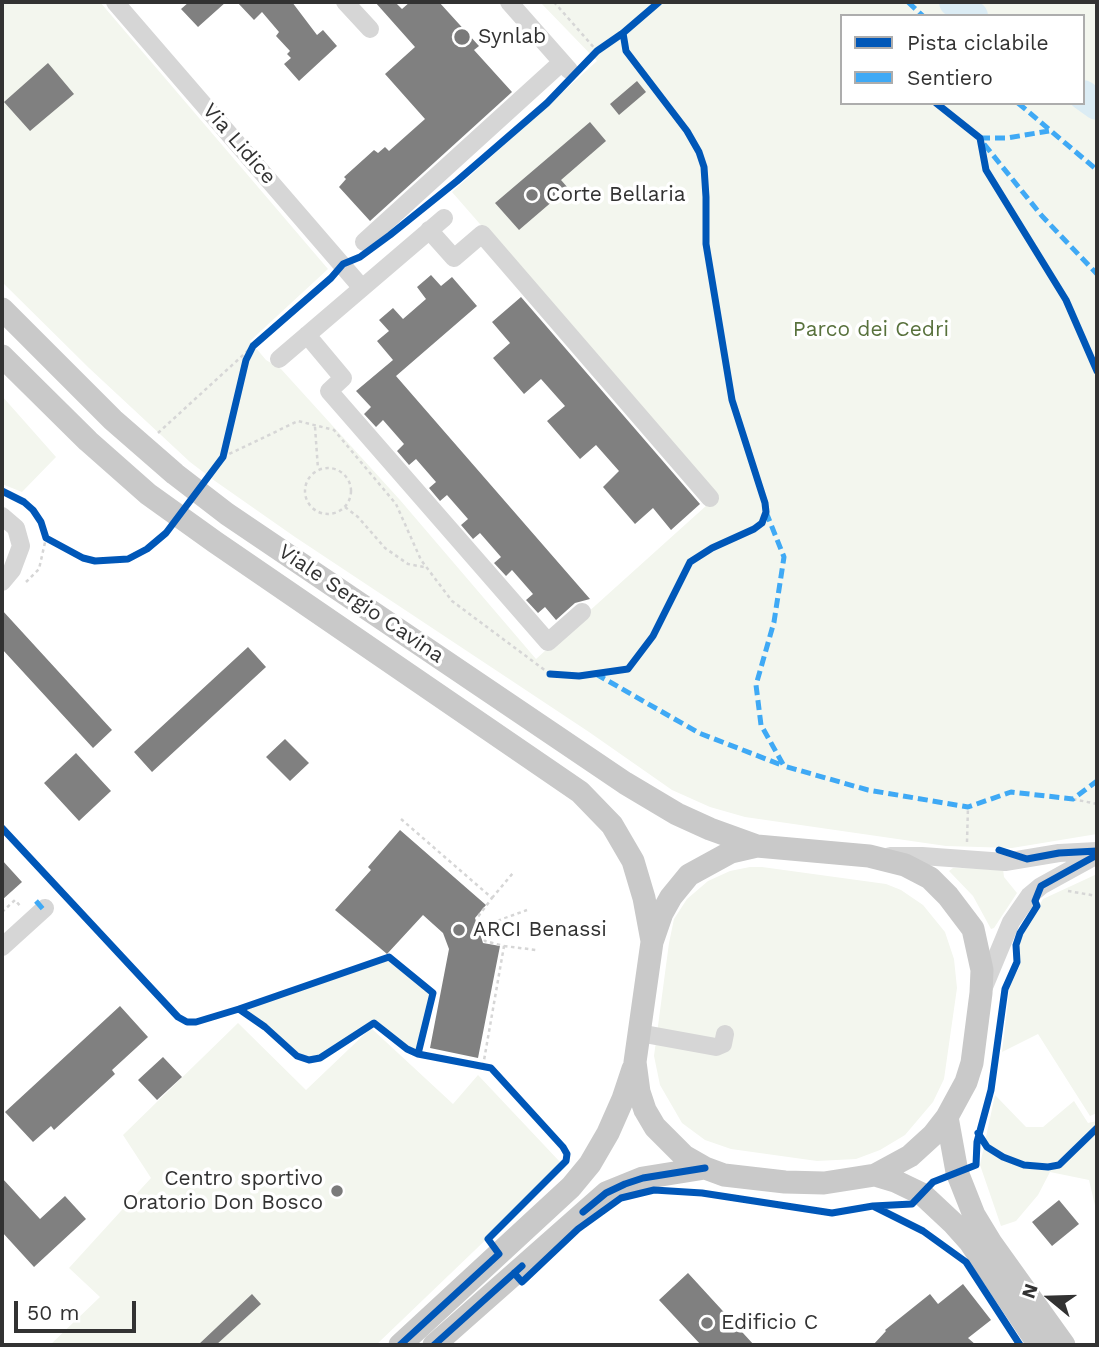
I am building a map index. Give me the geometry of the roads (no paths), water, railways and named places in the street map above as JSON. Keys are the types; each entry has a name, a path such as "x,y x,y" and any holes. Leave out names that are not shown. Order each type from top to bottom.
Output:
{"main road":[{"name":"Viale Sergio Cavina","path":"2,309 113,420 175,474 227,514 625,783 688,819 757,846"},
{"name":"Viale Sergio Cavina","path":"2,356 88,441 148,494 580,792 612,825 634,861 652,942"},
{"path":"400,1345 571,1187 590,1164 623,1099 635,1062 652,942 662,913 689,875 731,852 757,846 869,856 905,865 930,878 963,913 977,941 982,970 981,993 972,1063 966,1083 947,1117 933,1135 910,1156 876,1175 824,1183 785,1182 724,1175 705,1168 684,1156 655,1127 639,1092 635,1062"},
{"path":"947,1117 957,1172 974,1215 990,1243 1059,1342"},
{"path":"434,1345 606,1193 643,1178 705,1168"},
{"path":"876,1175 922,1194 970,1242 992,1274 1059,1342"}],"street":[{"name":"Via Lidice","path":"115,2 362,288"},
{"path":"345,2 370,30"},
{"path":"364,242 519,101 568,69 509,2"},
{"path":"278,359 444,218"},
{"path":"429,230 454,258 482,234 710,498"},
{"path":"307,335 343,378 328,391 548,642 582,612"},
{"path":"2,516 16,528 21,546 12,570 2,582"},
{"path":"869,856 922,856 1005,862 1059,853 1097,853"},
{"path":"981,993 1012,922 1029,896 1097,853"},
{"path":"2,947 45,908"},
{"path":"639,1032 716,1047 723,1044 725,1034"}],"waterway":[{"path":"954,2 970,14"},
{"path":"1085,96 1097,105"}],"place":[{"name":"Synlab","path":"462,37"},
{"name":"Corte Bellaria","path":"532,195"},
{"name":"ARCI Benassi","path":"459,930"},
{"name":"Centro sportivo Oratorio Don Bosco","path":"337,1191"},
{"name":"Edificio C","path":"707,1323"}],"park label":[{"name":"Parco dei Cedri","path":"871,330"}]}
